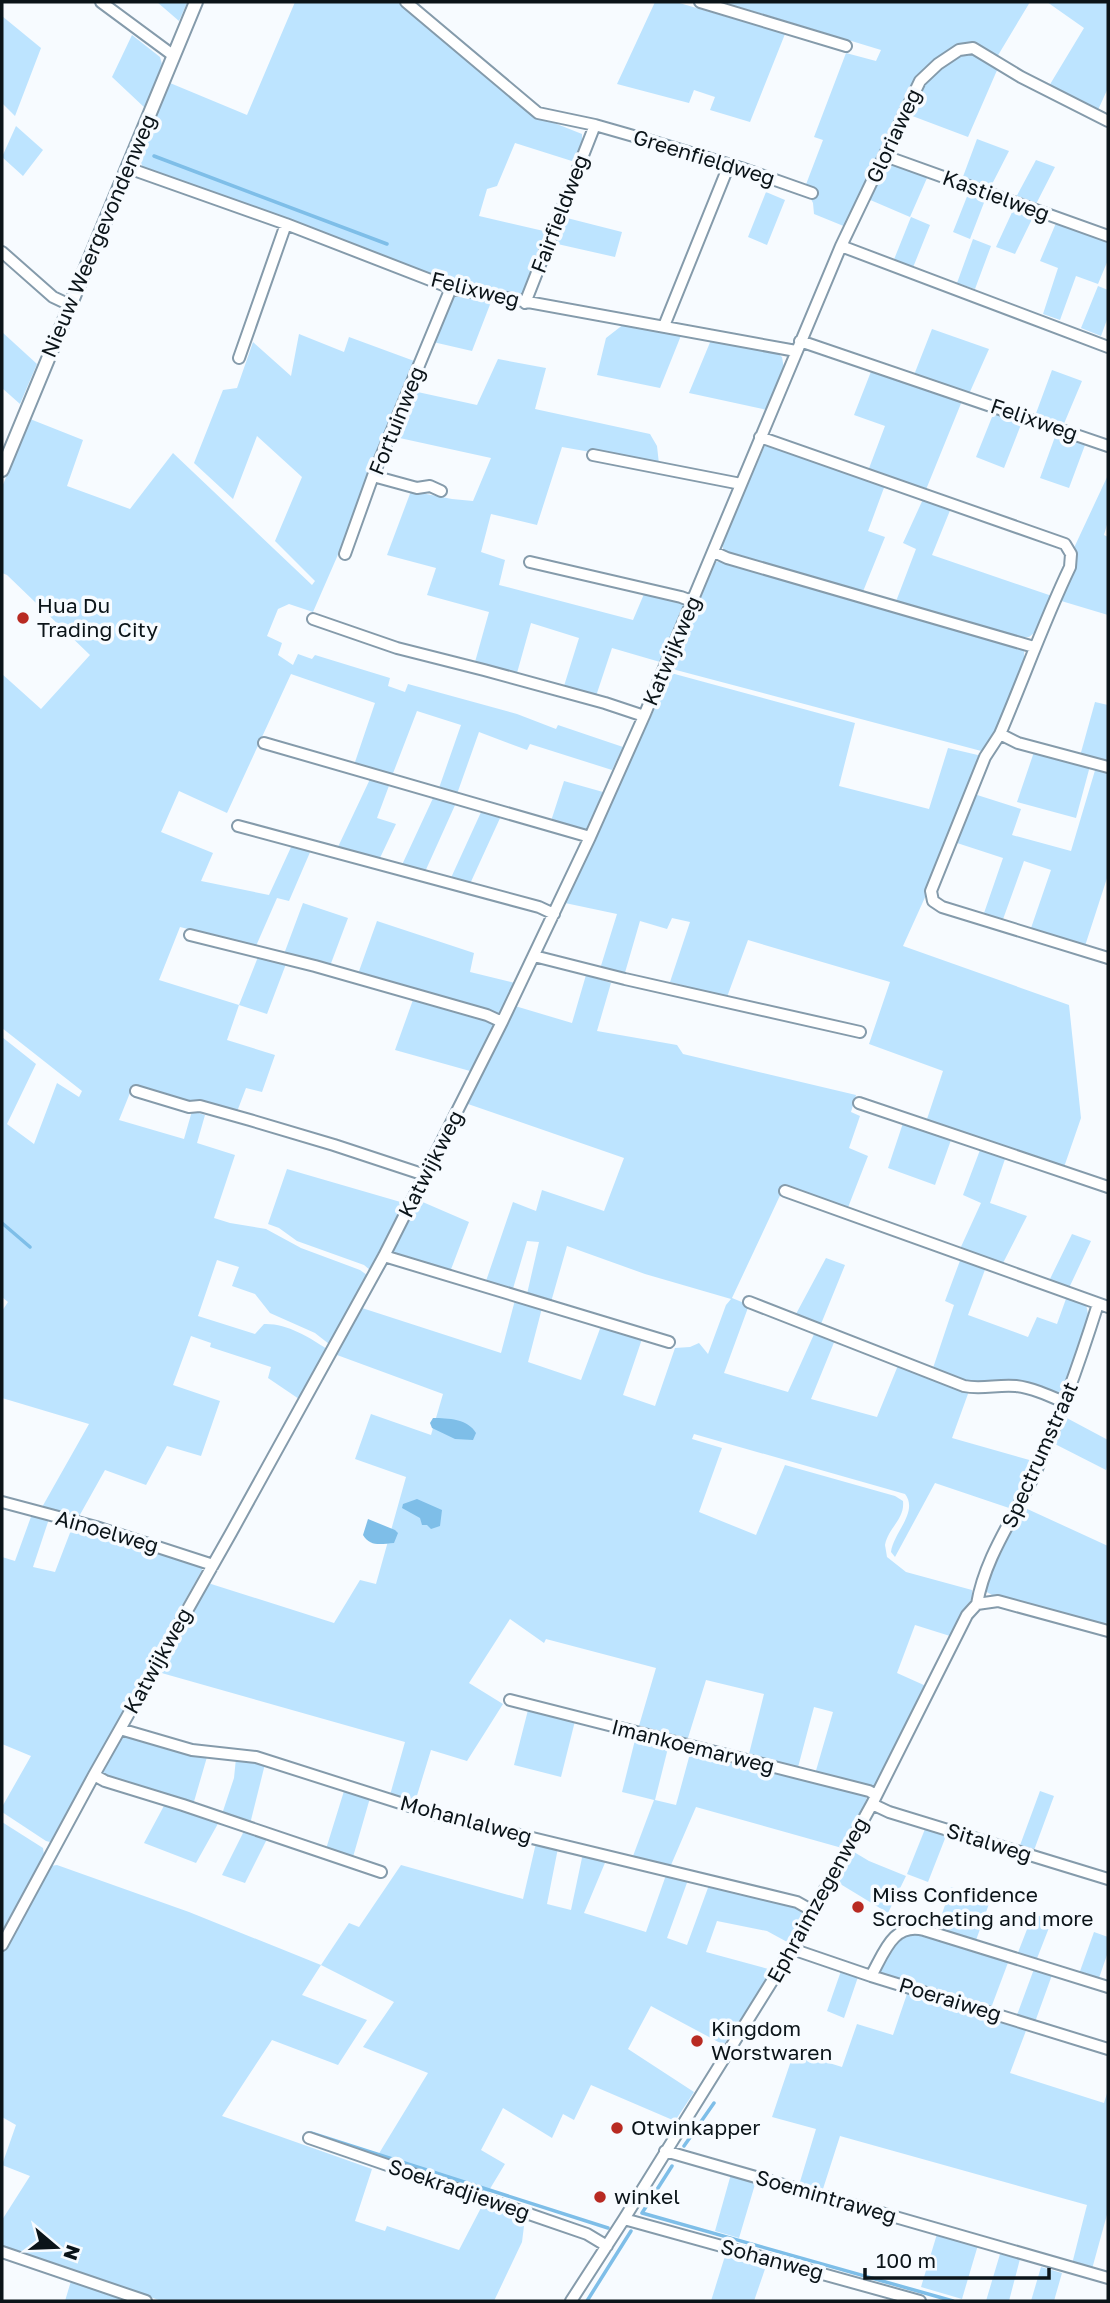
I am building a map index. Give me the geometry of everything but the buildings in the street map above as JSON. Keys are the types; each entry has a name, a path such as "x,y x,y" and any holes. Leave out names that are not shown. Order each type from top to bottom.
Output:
{"street":[{"path":"101,2 174,56"},
{"name":"Nieuw Weergevondenweg","path":"2,470 196,2"},
{"name":"Greenfieldweg","path":"406,2 538,113 595,125 812,193"},
{"path":"701,2 846,46"},
{"name":"Gloriaweg","path":"798,346 841,246 920,81 938,64 959,50 973,48 1021,77 1108,121"},
{"name":"Fairfieldweg","path":"525,303 595,125"},
{"name":"Kastielweg","path":"885,156 1108,236"},
{"path":"664,326 729,165"},
{"name":"Felixweg","path":"128,168 286,224 451,288 525,303 798,346 1108,446"},
{"path":"239,358 286,224"},
{"path":"841,246 1108,347"},
{"path":"2,252 53,297 70,305"},
{"name":"Fortuinweg","path":"345,554 373,477 451,288"},
{"name":"Katwijkweg","path":"2,1945 384,1256 502,1022 590,837 694,602 798,346"},
{"path":"761,437 1065,544 1071,554 1070,566 1000,734 985,757 931,891 933,901 942,907 1108,958"},
{"path":"593,455 741,484"},
{"path":"373,477 417,488 430,486 441,491"},
{"path":"714,552 1034,647"},
{"path":"530,562 694,602"},
{"path":"313,619 397,648 552,688 644,716"},
{"path":"1000,734 1018,743 1108,767"},
{"path":"264,743 590,837"},
{"path":"238,827 539,907 554,914"},
{"path":"190,935 362,979 487,1015 502,1022"},
{"path":"534,956 860,1032"},
{"path":"136,1091 189,1107 200,1106 238,1117 425,1175"},
{"path":"859,1103 1108,1188"},
{"path":"785,1191 1103,1305"},
{"path":"384,1256 669,1342"},
{"path":"749,1302 964,1386 1015,1386 1040,1392 1066,1403"},
{"name":"Spectrumstraat","path":"977,1604 981,1584 1035,1474 1066,1403 1103,1305"},
{"name":"Ainoelweg","path":"2,1502 96,1527 213,1564"},
{"path":"977,1604 998,1601 1108,1631"},
{"name":"Ephraimzegenweg","path":"571,2301 792,1949 874,1800 967,1615 977,1604"},
{"name":"Imankoemarweg","path":"510,1700 869,1791 874,1800"},
{"name":"Mohanlalweg","path":"120,1729 192,1750 256,1757 441,1815 797,1902 813,1910"},
{"path":"94,1775 105,1781 381,1872"},
{"name":"Sitalweg","path":"874,1800 889,1812 1108,1880"},
{"path":"871,1976 893,1939 904,1928 910,1928 1108,1987"},
{"name":"Poeraiweg","path":"792,1949 1108,2049"},
{"name":"Soekradjieweg","path":"309,2138 587,2234 607,2246"},
{"name":"Soemintraweg","path":"665,2151 1108,2278"},
{"name":"Sohanweg","path":"624,2219 920,2301"},
{"path":"2,2252 146,2301"}],"shaded area":[{"path":"157,2 186,2 187,3 179,21"},
{"path":"295,2 401,2 529,113 582,134 575,162 515,143 497,186 487,189 479,216 548,232 524,294 519,296 458,285 143,167 141,150 170,83 247,115"},
{"path":"655,2 676,2 785,34 750,122 710,110 715,97 694,90 689,103 617,84"},
{"path":"723,2 1030,2 997,57 973,44 956,46 924,68 911,88 846,227 814,214 813,203 805,187 823,140 814,137 846,53 876,61 881,50"},
{"path":"1047,2 1108,2 1108,88 1098,110 1049,86 1084,28"},
{"path":"2,16 41,48 15,116 2,103"},
{"path":"132,35 160,57 162,64 145,108 112,77"},
{"path":"972,51 998,68 968,137 907,114 920,85 961,52"},
{"path":"16,126 43,150 23,176 2,157"},
{"path":"977,139 1009,151 988,192 961,182"},
{"path":"1036,160 1055,167 1034,208 1014,201"},
{"path":"891,162 927,178 910,217 868,199 884,166"},
{"path":"766,192 785,200 767,245 748,237"},
{"path":"968,194 985,200 970,239 953,232"},
{"path":"1014,208 1034,215 1015,254 996,247"},
{"path":"563,217 622,232 615,257 553,243"},
{"path":"911,217 930,225 912,270 893,262"},
{"path":"1056,223 1108,242 1108,260 1098,284 1076,276 1060,320 1043,314 1058,268 1040,261"},
{"path":"973,239 991,246 975,289 957,283"},
{"path":"1098,286 1108,290 1108,317 1101,336 1081,328"},
{"path":"453,296 491,302 472,351 433,342"},
{"path":"624,324 682,333 660,388 597,375 606,338"},
{"path":"932,329 989,349 969,394 914,375"},
{"path":"2,332 37,364 20,404 2,388"},
{"path":"299,334 344,352 349,337 417,362 313,612 289,604 278,609 267,636 282,643 278,655 293,665 298,654 312,659 315,655 390,678 388,686 405,692 408,684 517,714 556,729 558,725 623,747 612,770 530,744 527,750 479,732 457,794 439,788 461,725 417,711 392,776 354,765 375,703 291,674 227,813 179,791 161,832 213,853 201,881 269,895 292,845 311,850 289,901 277,898 256,946 180,927 159,980 239,1005 227,1040 275,1055 262,1092 246,1088 235,1117 187,1106 132,1088 119,1120 184,1139 192,1111 205,1115 197,1143 235,1155 214,1218 266,1229 301,1248 367,1275 329,1344 315,1333 270,1313 255,1294 232,1286 239,1267 217,1260 198,1316 255,1334 264,1324 289,1328 327,1349 299,1399 268,1378 271,1367 210,1347 211,1343 191,1336 173,1385 220,1401 201,1456 167,1446 146,1485 105,1470 77,1520 41,1509 89,1424 2,1398 2,1311 8,1302 2,1297 2,1037 36,1064 7,1124 34,1144 57,1083 79,1097 82,1091 2,1028 2,674 41,709 90,655 2,573 2,487 30,419 83,440 67,486 130,509 173,453 312,585 315,581 275,541 302,477 257,436 233,499 194,463 223,390 237,388 253,342 291,376"},
{"path":"711,340 776,352 782,357 784,369 767,410 689,393"},
{"path":"498,359 546,368 535,409 650,434 657,446 659,464 562,447 537,525 491,514 481,552 505,560 499,585 633,620 644,594 686,603 660,662 612,648 596,696 564,686 579,638 531,623 517,673 475,662 489,612 427,595 436,568 387,555 411,491 473,501 491,458 395,437 413,391 477,405"},
{"path":"872,369 962,401 925,492 868,471 885,426 854,415"},
{"path":"1052,370 1082,381 1063,426 1035,416"},
{"path":"994,412 1022,422 1004,468 976,457"},
{"path":"1056,434 1085,445 1069,488 1040,478"},
{"path":"765,445 885,485 868,531 885,537 862,594 724,553 722,544"},
{"path":"1108,475 1108,521 1104,535 1108,537 1108,615 1058,600 1073,550"},
{"path":"924,497 951,508 932,555 1052,596 1034,633 1029,637 1017,638 895,604 916,549 903,543"},
{"path":"723,561 1019,647 1024,651 1021,672 997,731 985,752 676,670 672,667 713,568 716,562"},
{"path":"671,673 855,723 839,786 929,809 948,748 982,756 941,862 903,946 1069,1005 1081,1118 1063,1170 926,1122 943,1071 869,1044 890,982 748,940 727,997 670,982 690,922 672,918 667,929 640,921 624,976 600,969 617,914 565,903"},
{"path":"1095,702 1108,705 1108,764 1080,756"},
{"path":"1035,749 1090,766 1076,818 1017,802"},
{"path":"1096,767 1108,769 1108,875 1084,949 1030,931 1051,870 1024,861 1002,922 983,916 1003,858 954,842 974,794 1021,809 1012,835 1071,851"},
{"path":"371,777 390,783 377,818 396,824 379,860 337,849"},
{"path":"564,781 603,792 586,830 551,821"},
{"path":"434,796 456,803 424,874 401,867"},
{"path":"482,810 501,816 469,886 450,880"},
{"path":"303,903 348,918 330,966 284,954"},
{"path":"377,921 474,953 470,972 515,983 501,1012 495,1015 358,974"},
{"path":"258,957 286,964 267,1014 239,1005"},
{"path":"586,975 611,983 597,1031 677,1045 683,1054 856,1095 851,1112 860,1116 849,1148 868,1156 847,1210 784,1187 732,1298 749,1305 724,1373 788,1392 815,1332 835,1340 811,1399 877,1417 899,1363 969,1391 952,1438 1033,1461 1012,1509 935,1483 895,1557 891,1552 893,1545 909,1508 905,1494 694,1434 692,1439 722,1448 699,1512 756,1535 785,1465 895,1496 903,1501 903,1507 885,1545 887,1557 906,1572 972,1590 972,1598 950,1636 915,1625 897,1673 926,1686 876,1784 871,1787 815,1774 833,1712 814,1707 797,1771 748,1758 764,1694 706,1680 687,1741 638,1729 656,1668 546,1639 544,1643 510,1619 469,1683 503,1704 467,1761 431,1750 415,1802 390,1795 405,1742 158,1672 208,1583 334,1623 360,1580 376,1584 406,1477 355,1459 371,1414 431,1435 443,1394 337,1355 362,1308 501,1353 515,1300 542,1308 528,1362 581,1380 601,1326 642,1339 623,1395 655,1406 675,1348 699,1343 708,1354 726,1305 731,1299 645,1274 567,1246 551,1302 527,1294 539,1242 527,1241 512,1292 485,1284 513,1202 536,1211 542,1190 604,1211 624,1158 468,1104 515,1006 572,1023"},
{"path":"414,997 494,1022 493,1029 470,1071 395,1050"},
{"path":"903,1123 951,1140 935,1185 888,1168"},
{"path":"980,1150 1005,1159 990,1203 1027,1216 1002,1265 960,1249 981,1203 963,1195"},
{"path":"287,1169 404,1203 370,1270 364,1265 297,1241 279,1228 268,1224"},
{"path":"418,1200 469,1222 450,1272 392,1253"},
{"path":"1072,1234 1091,1241 1069,1288 1049,1281"},
{"path":"826,1258 845,1265 821,1324 796,1314"},
{"path":"961,1258 986,1267 968,1315 1028,1337 1037,1317 1057,1324 1067,1296 1086,1304 1088,1314 1069,1379 1061,1395 971,1384 933,1368 954,1305 945,1301"},
{"path":"1063,1416 1108,1440 1106,1470 1051,1442"},
{"path":"433,1418 463,1422 476,1433 473,1440 455,1439 432,1428 430,1423"},
{"path":"417,1499 442,1510 440,1526 431,1529 422,1525 420,1518 402,1508 403,1504"},
{"path":"1023,1507 1108,1546 1107,1623 1101,1624 985,1591 986,1579"},
{"path":"32,1514 49,1519 33,1567 55,1572 73,1525 202,1567 50,1842 2,1812 2,1807 31,1756 2,1744 2,1557 15,1561"},
{"path":"368,1519 395,1530 398,1533 394,1543 376,1544 366,1539 363,1535"},
{"path":"528,1710 575,1721 561,1777 514,1765"},
{"path":"123,1736 207,1757 193,1805 102,1774"},
{"path":"636,1736 669,1744 655,1800 676,1805 691,1750 866,1794 867,1801 842,1848 696,1807 671,1865 633,1856 654,1800 622,1792"},
{"path":"236,1758 265,1764 250,1824 222,1814 234,1778"},
{"path":"344,1791 370,1798 353,1857 326,1849"},
{"path":"1040,1791 1054,1796 1033,1853 1019,1848"},
{"path":"166,1802 220,1820 196,1863 144,1843"},
{"path":"2,1822 43,1848 44,1855 2,1931"},
{"path":"245,1829 268,1837 245,1883 222,1875"},
{"path":"925,1829 946,1836 928,1882 907,1874"},
{"path":"536,1843 558,1848 547,1904 571,1910 583,1853 607,1858 584,1913 646,1932 666,1875 688,1880 667,1938 687,1945 709,1885 797,1906 802,1915 789,1943 767,1931 717,1921 706,1952 772,1970 724,2045 651,2006 628,2049 694,2092 675,2121 591,2085 574,2120 563,2114 552,2138 503,2108 481,2150 505,2164 485,2197 375,2160 428,2073 363,2047 394,2002 321,1965 349,1923 359,1927 401,1865 523,1899"},
{"path":"854,1852 906,1876 888,1913 837,1882"},
{"path":"57,1865 189,1912 321,1965 302,1995 367,2020 338,2065 272,2040 222,2116 372,2169 355,2221 385,2231 387,2226 459,2250 483,2204 525,2218 522,2242 494,2301 162,2301 2,2248 2,2220 30,2176 2,2165 16,2125 2,2117 2,1954 50,1866"},
{"path":"951,1887 990,1901 975,1943 937,1929"},
{"path":"1033,1914 1052,1920 1036,1961 1017,1955"},
{"path":"915,1931 1009,1960 991,2008 880,1974 896,1940"},
{"path":"1094,1932 1108,1937 1108,1952 1098,1981 1079,1974"},
{"path":"1034,1969 1052,1975 1035,2022 1017,2015"},
{"path":"841,1971 858,1977 844,2018 827,2011"},
{"path":"908,1991 1027,2028 1010,2073 1104,2103 1108,2090 1108,2211 1092,2269 1072,2264 1087,2205 840,2136 822,2192 799,2185 816,2129 772,2117 794,2052 842,2067 857,2024 893,2035"},
{"path":"731,2174 756,2181 739,2238 715,2231"},
{"path":"937,2234 978,2245 962,2299 921,2287"},
{"path":"1000,2254 1020,2259 1009,2301 986,2301"},
{"path":"725,2256 765,2269 754,2301 711,2301"},
{"path":"1041,2267 1062,2273 1054,2301 1031,2301"},
{"path":"71,2281 129,2301 65,2301"}],"waterway":[{"path":"154,156 387,244"},
{"path":"2,1223 30,1247"},
{"path":"684,2146 714,2103"},
{"path":"311,2133 608,2228"},
{"path":"672,2166 642,2213 953,2301"},
{"path":"587,2301 631,2231"}],"place":[{"name":"Hua Du Trading City","path":"23,618"},
{"name":"Miss Confidence Scrocheting and more","path":"858,1907"},
{"name":"Kingdom Worstwaren","path":"697,2041"},
{"name":"Otwinkapper","path":"617,2128"},
{"name":"winkel","path":"600,2197"}]}
